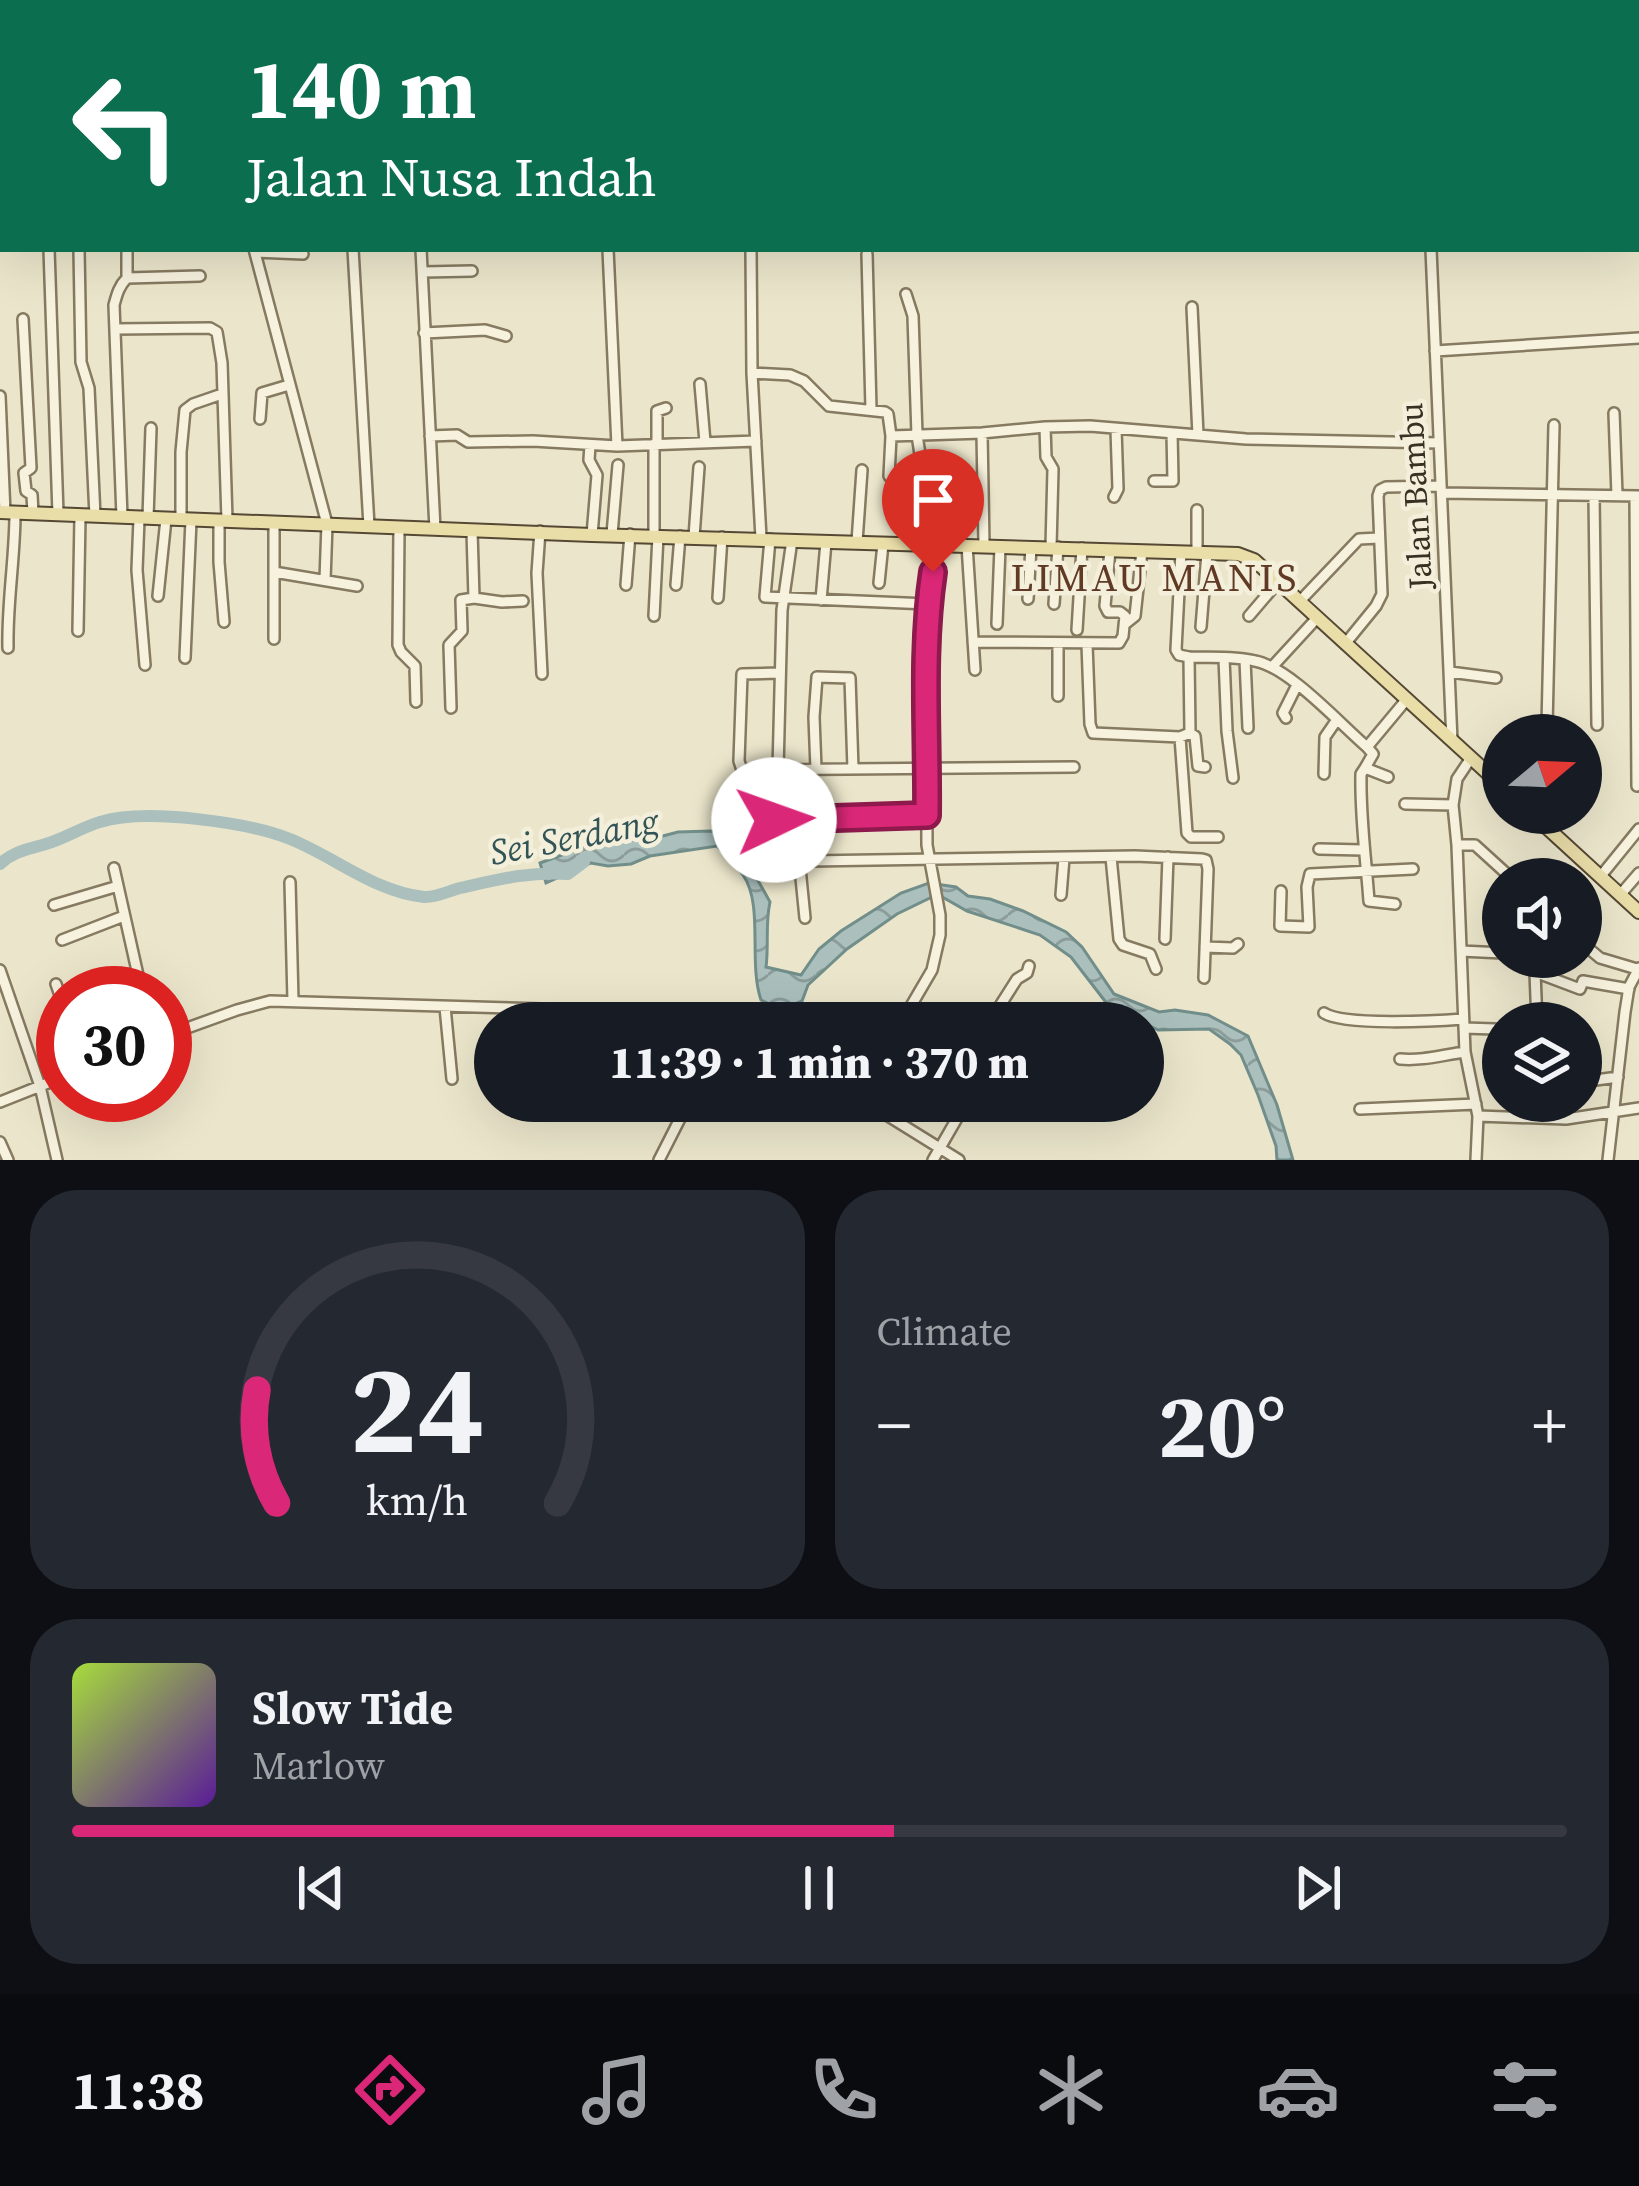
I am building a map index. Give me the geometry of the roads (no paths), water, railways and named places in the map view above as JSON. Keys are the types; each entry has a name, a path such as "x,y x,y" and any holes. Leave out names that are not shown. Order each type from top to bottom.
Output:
{"main road":[{"path":"7,512 1246,556 1482,768"},
{"path":"1553,834 1579,858"},
{"path":"1602,879 1639,912"}],"street":[{"path":"49,252 58,514"},
{"path":"78,631 87,516 89,388 81,362 79,252"},
{"path":"127,252 128,278"},
{"path":"254,252 327,524 325,580"},
{"path":"270,252 303,254"},
{"path":"353,252 368,526"},
{"path":"421,252 435,529"},
{"path":"608,252 617,446"},
{"path":"751,252 752,373 765,538 763,596 928,604"},
{"name":"Jalan Bambu","path":"1431,252 1452,741"},
{"path":"867,254 871,409"},
{"path":"423,272 472,272"},
{"path":"122,518 116,329 120,285 128,278 200,276"},
{"path":"906,294 913,316 917,435 921,461 936,492"},
{"path":"1192,307 1198,435"},
{"path":"23,320 31,468 24,479 32,495 33,514"},
{"path":"116,329 215,330 220,339 228,490 223,520 224,622"},
{"path":"424,333 485,330 506,336"},
{"path":"1435,351 1639,338"},
{"path":"752,373 798,378 829,406 888,414 889,476"},
{"path":"260,419 262,393 290,385"},
{"path":"700,385 705,442"},
{"path":"185,658 186,519 181,452 185,410 222,394"},
{"path":"0,396 7,512 15,550 8,648"},
{"path":"654,616 657,410 666,408"},
{"path":"1614,413 1617,495"},
{"path":"1547,714 1554,425"},
{"path":"891,436 1090,426 1246,439 1439,443"},
{"path":"1045,427 1046,457 1052,469 1054,604"},
{"path":"145,665 137,570 151,428"},
{"path":"1114,497 1118,489 1116,429"},
{"path":"982,433 984,545"},
{"path":"1154,481 1173,481 1172,433"},
{"path":"430,436 457,435 468,442 617,446 756,440"},
{"path":"590,445 590,461 597,475 592,535"},
{"path":"612,534 618,465"},
{"path":"676,585 699,467"},
{"path":"857,542 862,470"},
{"path":"1345,644 1382,594 1380,490 1385,487 1637,496 1637,786"},
{"path":"1594,496 1597,714"},
{"path":"1197,509 1201,627"},
{"path":"158,596 166,519"},
{"path":"274,522 274,639"},
{"path":"399,528 398,645 415,666 416,701"},
{"path":"472,531 473,598"},
{"path":"540,531 542,674"},
{"path":"626,585 630,534"},
{"path":"718,598 722,537"},
{"path":"1300,601 1359,539 1379,538"},
{"path":"778,770 779,673 792,541"},
{"path":"820,600 826,542"},
{"path":"880,583 883,544"},
{"path":"913,1002 938,952 940,915 929,864 927,815 928,604 934,544"},
{"path":"967,545 975,670"},
{"path":"997,623 1000,547"},
{"path":"1028,599 1031,547"},
{"path":"1077,629 1082,548"},
{"path":"973,642 1119,643 1123,613 1105,606 1110,550"},
{"path":"1124,624 1135,616 1142,551"},
{"path":"1180,552 1180,655 1258,661 1272,667 1373,754 1361,777 1370,901 1396,904"},
{"path":"274,572 357,586"},
{"path":"1249,616 1278,582"},
{"path":"452,708 449,645 461,632 461,600 523,601"},
{"path":"1272,667 1317,618"},
{"path":"1058,643 1058,696"},
{"path":"1087,644 1093,733 1195,736 1198,766 1205,767"},
{"path":"1189,658 1187,833 1218,837"},
{"path":"1224,658 1233,778"},
{"path":"1245,660 1248,728"},
{"path":"1450,672 1496,678"},
{"path":"779,673 742,674 742,770 1074,767"},
{"path":"815,769 818,677 849,677 853,769"},
{"path":"1286,718 1283,710 1297,685"},
{"path":"1367,747 1407,699"},
{"path":"1324,774 1324,740 1336,721"},
{"path":"1471,758 1457,778 1453,805 1466,1052 1478,1117 1476,1160"},
{"path":"1365,767 1388,777"},
{"path":"1405,804 1453,805"},
{"path":"774,820 927,815"},
{"path":"1602,875 1639,829"},
{"path":"1457,845 1475,845 1489,858"},
{"path":"1318,848 1364,850"},
{"path":"805,918 802,863 929,864 1111,856 1206,860 1204,978"},
{"path":"1111,856 1119,939 1123,945 1150,954 1156,970"},
{"path":"1165,939 1168,857"},
{"path":"1061,896 1064,858"},
{"path":"114,868 136,966"},
{"path":"1281,891 1280,926 1309,927 1310,874 1413,869"},
{"path":"1620,895 1639,873"},
{"path":"290,882 293,1001"},
{"path":"54,905 118,886"},
{"path":"62,940 124,916"},
{"path":"1205,947 1238,944"},
{"path":"1461,951 1482,952"},
{"path":"1602,959 1638,968 1629,989 1608,1160"},
{"path":"1002,1002 1029,966"},
{"path":"0,970 36,1074"},
{"path":"1551,978 1580,989 1583,980 1629,989"},
{"path":"192,1026 270,1001 474,1008"},
{"path":"445,1007 452,1079"},
{"path":"1324,1013 1349,1021 1482,1027"},
{"path":"1400,1059 1431,1060 1466,1052"},
{"path":"1602,1079 1618,1077"},
{"path":"0,1102 36,1088"},
{"path":"1360,1109 1475,1104"},
{"path":"1602,1114 1639,1108"},
{"path":"1478,1117 1482,1117"},
{"path":"48,1122 57,1160"},
{"path":"659,1160 678,1122"},
{"path":"898,1122 959,1160"},
{"path":"933,1160 955,1122"},
{"path":"0,1142 8,1160"}],"water":[{"path":"678,832 732,834 770,902 766,967 801,975 819,949 841,931 901,893 929,883 990,899 1066,932 1114,994 1134,1002 1106,1002 1071,957 1040,935 967,911 944,898 930,898 897,914 847,949 808,985 802,1001 765,1002 757,985 749,887 717,846 650,856 631,864 591,863 546,883 540,863 589,845"},
{"path":"1164,1011 1208,1015 1248,1036 1277,1105 1293,1160 1277,1160 1241,1055 1209,1029 1164,1030"}],"waterway":[{"name":"Sei Serdang","path":"0,864 94,824 143,816 223,822 271,833 389,888 424,897 513,877 568,874 584,862"}],"district":[{"name":"LIMAU MANIS","path":"1155,577"}]}
